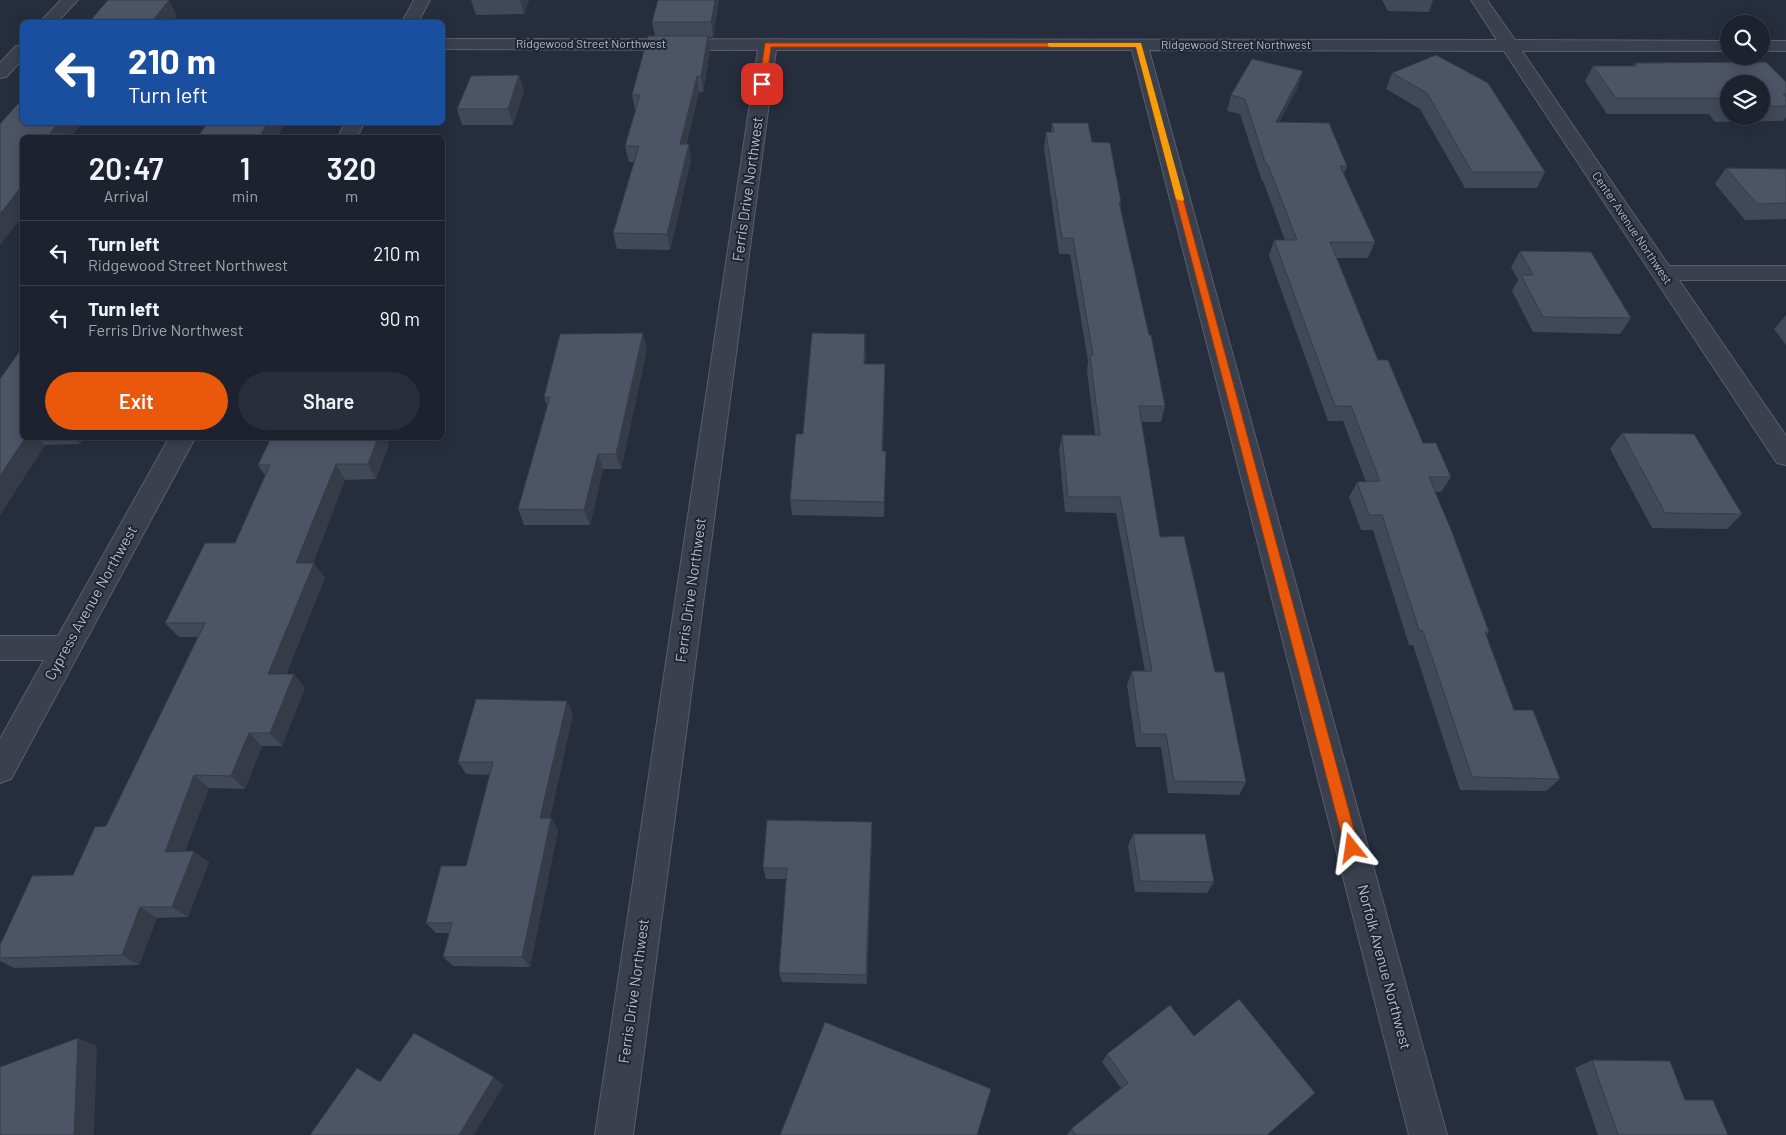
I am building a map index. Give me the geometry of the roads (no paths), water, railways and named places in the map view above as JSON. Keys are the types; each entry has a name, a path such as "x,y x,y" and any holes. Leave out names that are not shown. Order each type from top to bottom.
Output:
{"street":[{"path":"50,20 70,0"},
{"path":"411,20 422,0"},
{"name":"Center Avenue Northwest","path":"1479,0 1786,456"},
{"name":"Ridgewood Street Northwest","path":"445,44 1720,46"},
{"name":"Ferris Drive Northwest","path":"614,1135 768,44"},
{"name":"Norfolk Avenue Northwest","path":"1139,45 1428,1135"},
{"path":"1770,46 1786,46"},
{"path":"0,73 20,52"},
{"path":"1663,273 1786,273"},
{"name":"Cypress Avenue Northwest","path":"0,769 181,440"},
{"path":"0,648 66,648"}]}
